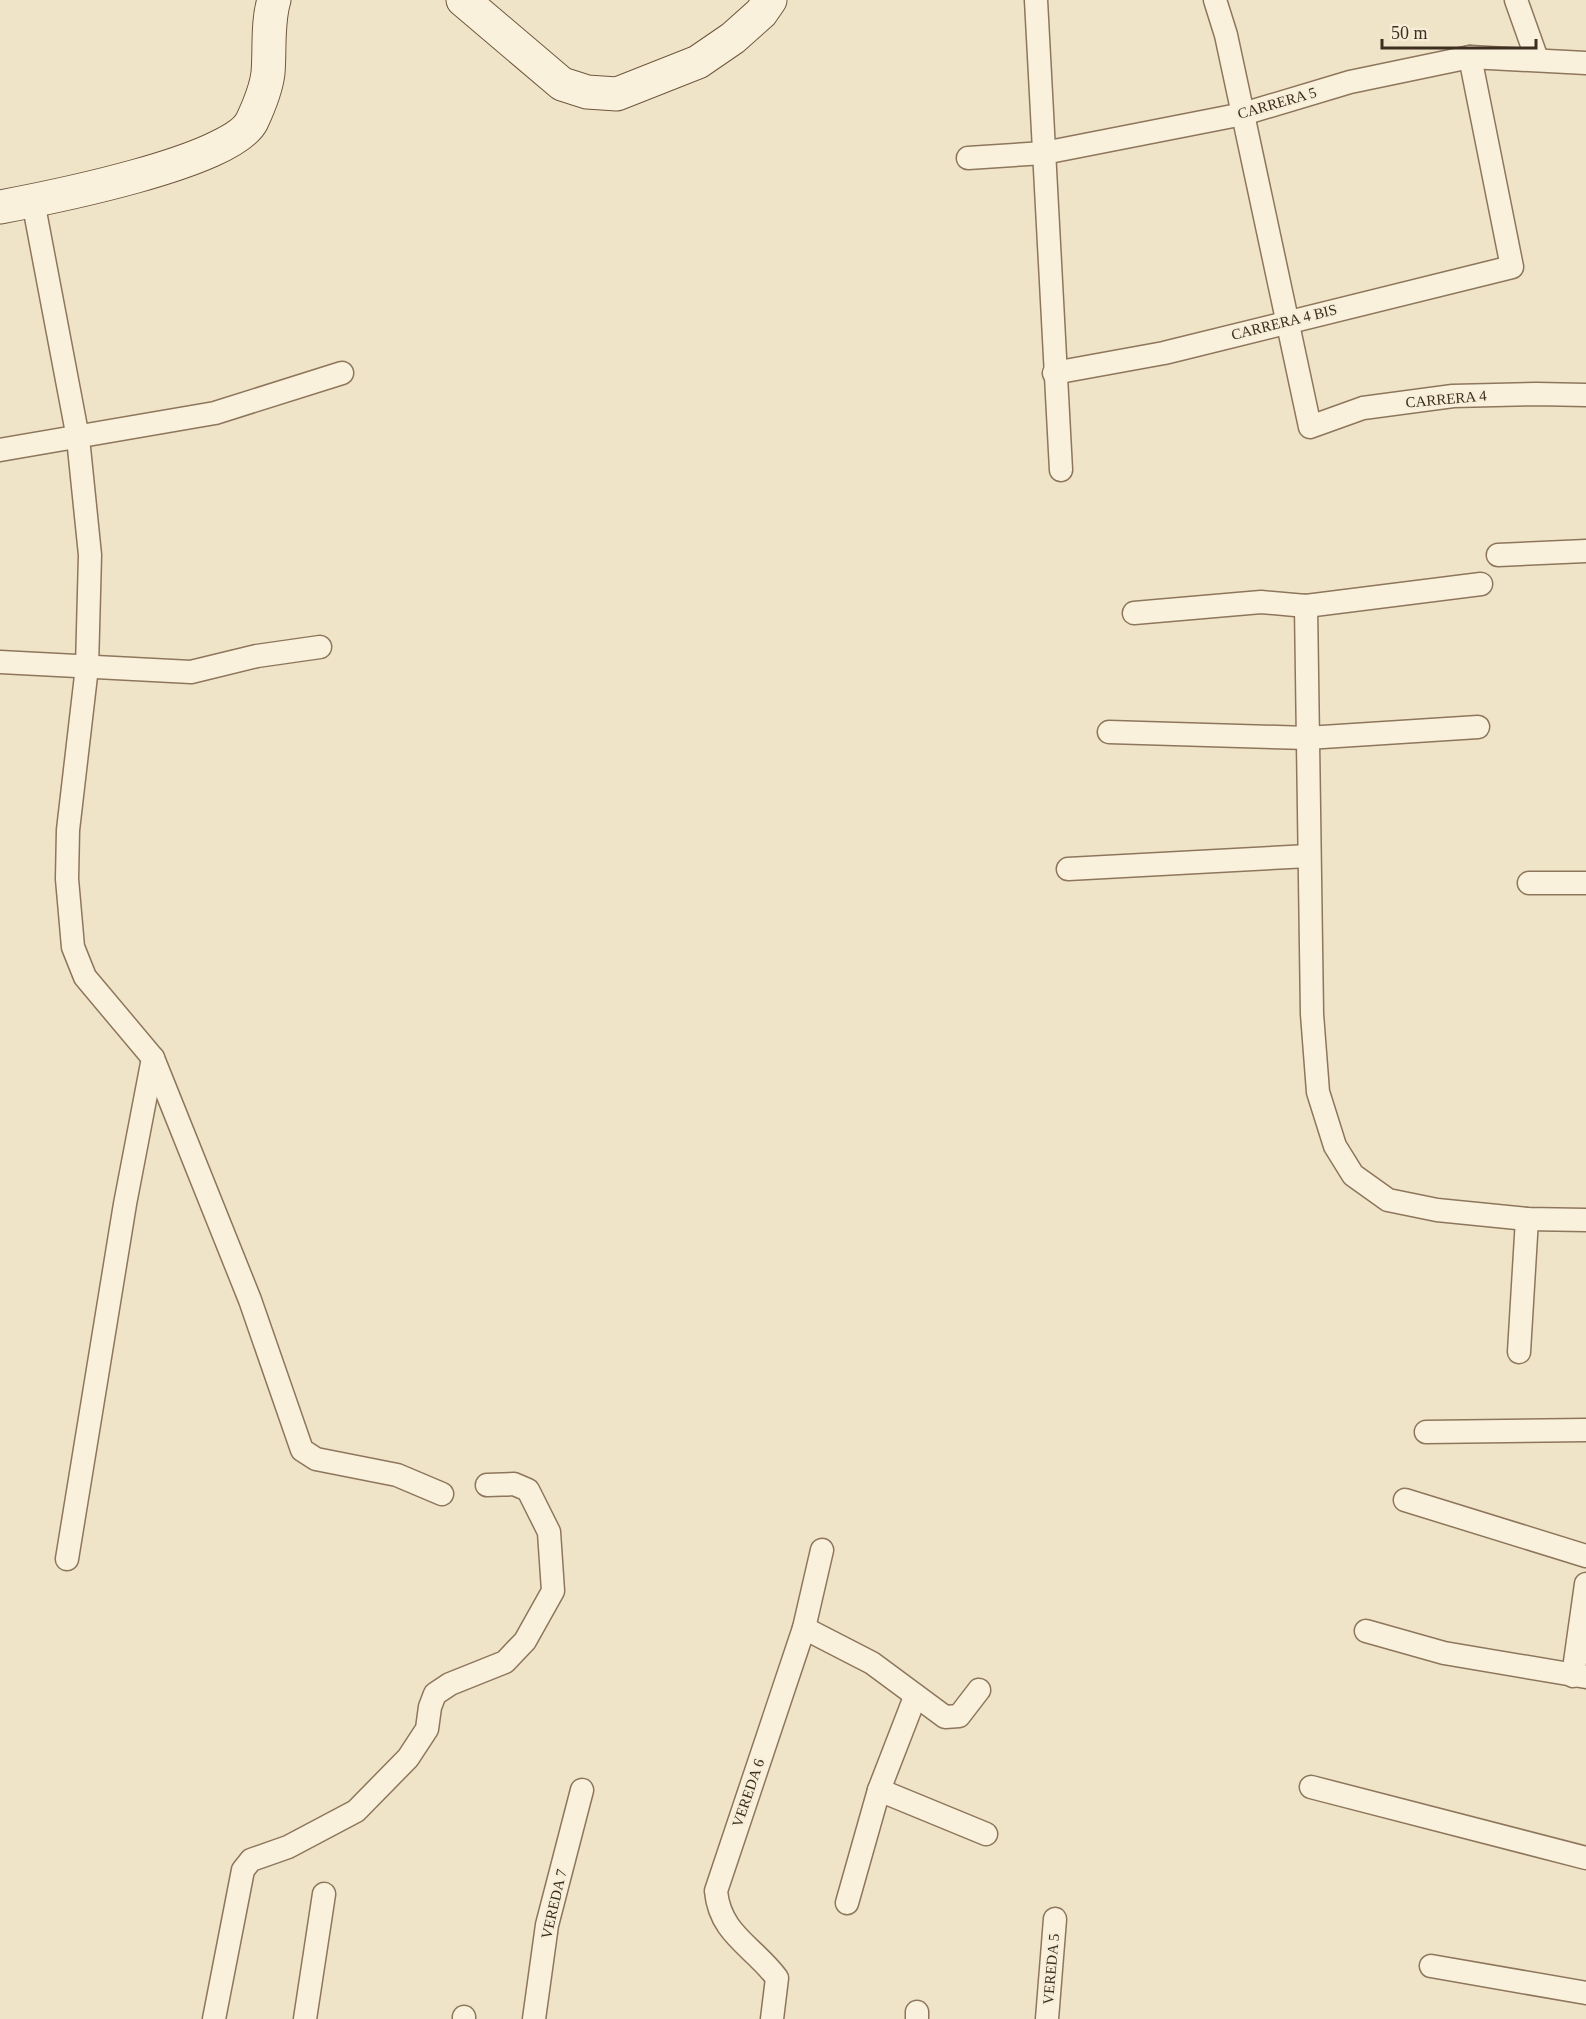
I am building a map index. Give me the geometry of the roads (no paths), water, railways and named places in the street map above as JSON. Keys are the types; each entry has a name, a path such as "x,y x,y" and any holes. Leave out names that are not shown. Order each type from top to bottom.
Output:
{"main road":[{"path":"0,207 33,201 200,157 235,140 251,124 263,97 268,75 274,0"},
{"path":"463,0 562,84 587,92 617,94 698,62 733,38 761,13 770,0"}],"street":[{"path":"1036,0 1054,374 1061,470"},
{"path":"1215,0 1226,35 1286,321"},
{"path":"1516,0 1537,59"},
{"name":"CARRERA 5","path":"968,158 1044,153 1243,114 1350,82 1470,57 1586,63"},
{"name":"CARRERA 4 BIS","path":"1054,374 1164,353 1512,267 1470,57"},
{"path":"33,201 78,438 90,555 87,667 68,830 67,879 73,947 85,977 153,1058 250,1300 302,1450 316,1459 397,1475 442,1494"},
{"name":"CARRERA 4","path":"1286,321 1310,427 1363,408 1453,396 1536,393 1586,395"},
{"path":"0,450 215,413 342,373"},
{"path":"1498,555 1586,551"},
{"path":"1134,613 1261,602 1306,606 1480,584"},
{"path":"1306,606 1312,1014 1318,1092 1335,1146 1353,1175 1388,1200 1437,1210 1527,1219 1586,1220"},
{"path":"0,662 191,672 257,656 320,647"},
{"path":"1108,732 1307,738 1478,727"},
{"path":"1068,869 1309,856"},
{"path":"1529,883 1586,883"},
{"path":"67,1558 125,1204 153,1058"},
{"path":"1519,1352 1527,1219"},
{"path":"1426,1432 1586,1430"},
{"path":"214,2019 243,1870 251,1860 288,1847 357,1811 408,1758 427,1729 430,1707 435,1694 450,1684 505,1662 525,1641 553,1591 549,1532 528,1490 514,1484 487,1485"},
{"path":"1405,1500 1586,1556"},
{"name":"VEREDA 6","path":"772,2019 777,1978 726,1926 717,1909 716,1891 804,1628 822,1550"},
{"path":"1366,1631 1443,1653 1579,1677 1586,1584"},
{"path":"804,1628 872,1662 945,1717 959,1716 979,1690"},
{"path":"847,1903 879,1790 915,1696"},
{"path":"1311,1787 1586,1858"},
{"name":"VEREDA 7","path":"534,2019 547,1925 582,1790"},
{"path":"879,1790 986,1833"},
{"path":"305,2019 324,1894"},
{"name":"VEREDA 5","path":"1047,2019 1055,1918"},
{"path":"1431,1966 1586,1993"}]}
